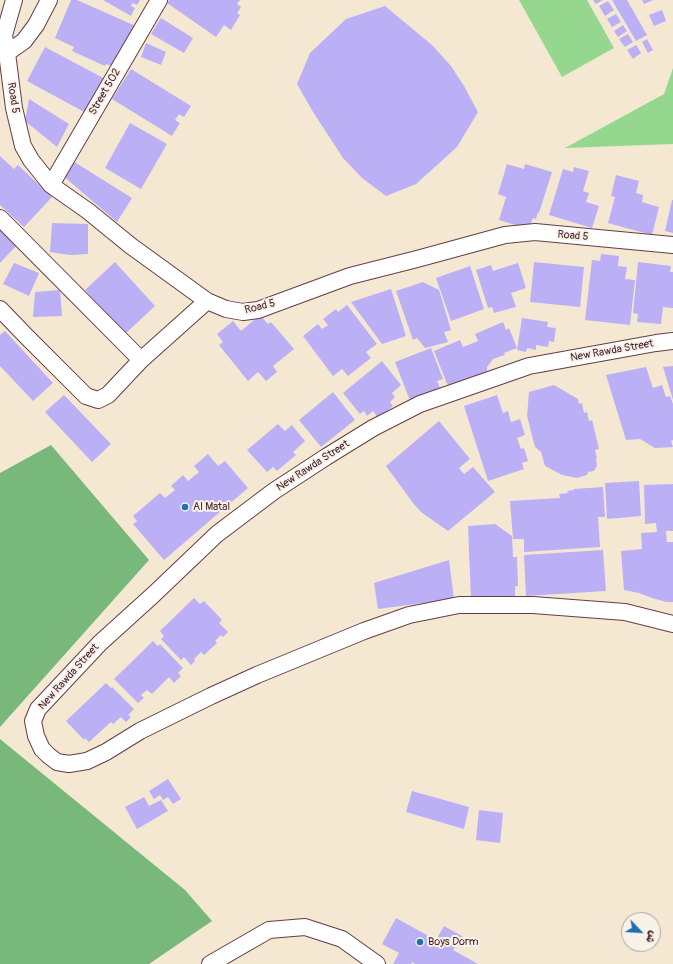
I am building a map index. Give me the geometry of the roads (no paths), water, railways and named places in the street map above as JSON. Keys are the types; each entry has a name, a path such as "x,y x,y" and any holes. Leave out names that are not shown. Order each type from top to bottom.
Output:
{"street":[{"name":"Road 5","path":"14,0 4,44 14,108 23,146 31,160 51,185 88,211 131,246 207,301 226,309 243,312 258,310 350,276 505,235 535,232 673,245"},
{"path":"4,44 24,41 36,25 49,0"},
{"name":"Street 502","path":"51,185 159,0"},
{"path":"0,218 141,360"},
{"path":"0,309 86,396 98,400 108,395 141,360 207,301"},
{"name":"New Rawda Street","path":"673,341 529,366 420,404 373,428 274,491 216,534 153,595 100,643 38,709 33,721 36,736 42,749 48,756 57,762 68,764 87,761 106,752 140,731 257,675 364,631 409,615 459,605 533,605 625,612 673,624"},
{"path":"216,963 269,930 305,927 342,939 377,964"}],"place":[{"name":"Al Matal","path":"185,507"},
{"name":"Boys Dorm","path":"420,942"}]}
